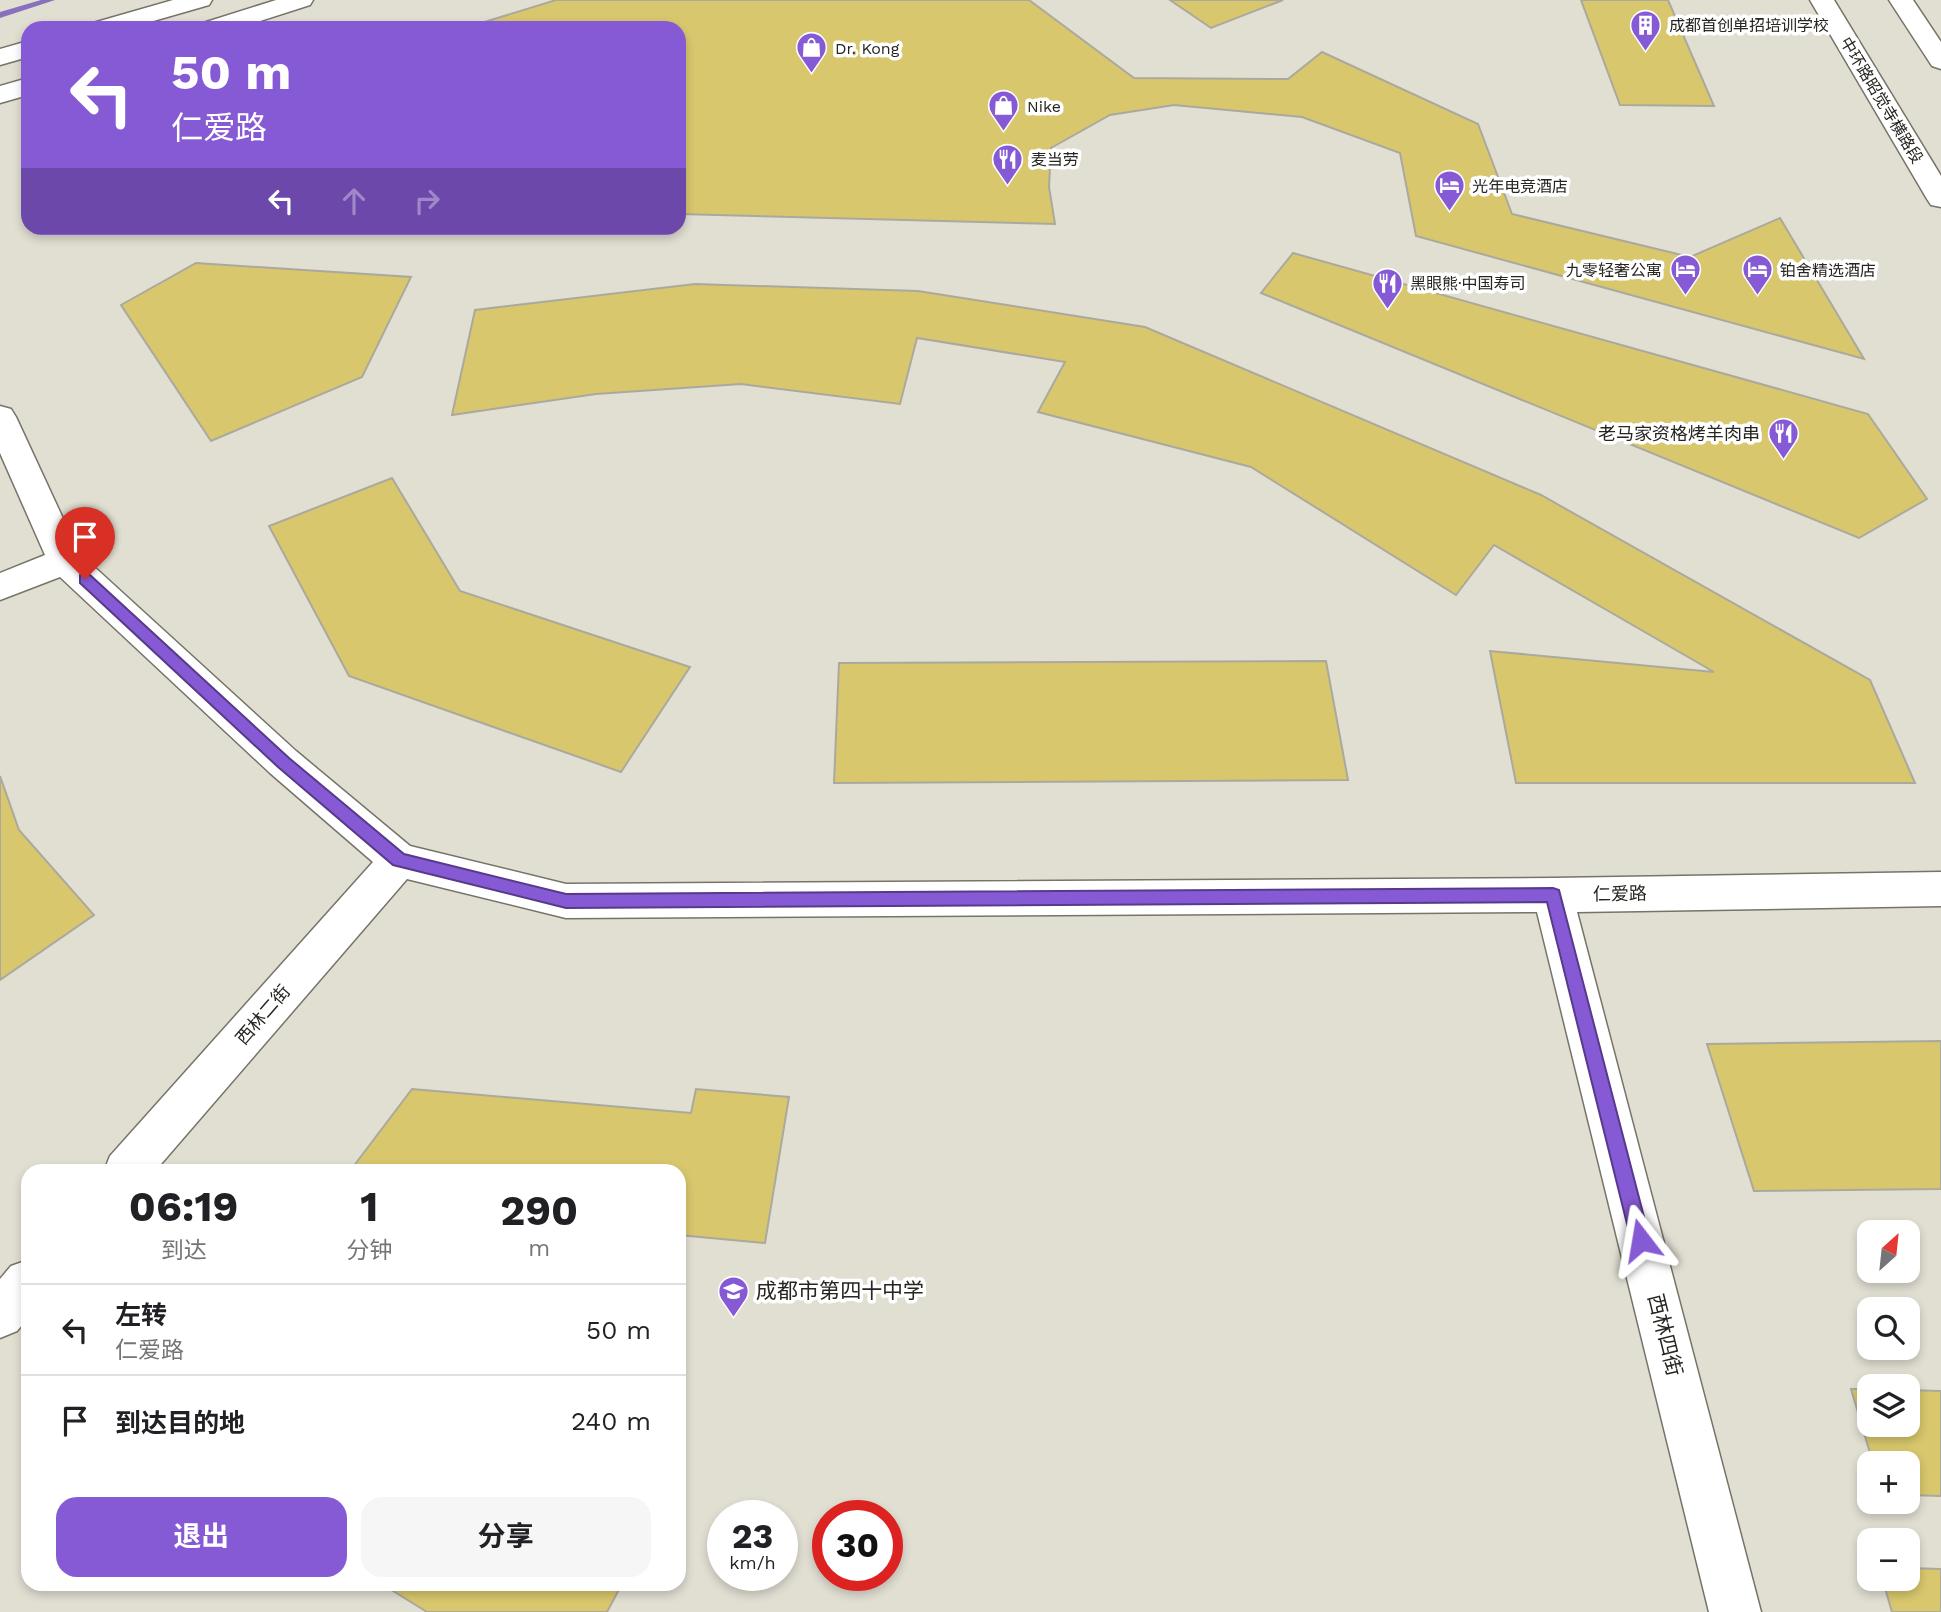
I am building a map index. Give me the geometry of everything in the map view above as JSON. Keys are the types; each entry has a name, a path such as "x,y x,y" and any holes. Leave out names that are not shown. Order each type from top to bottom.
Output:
{"street":[{"path":"126,21 200,0"},
{"path":"234,21 301,0"},
{"name":"中环路昭觉寺横路段","path":"1822,0 1941,199"},
{"path":"1900,0 1941,61"},
{"path":"0,57 21,51"},
{"path":"0,95 21,88"},
{"name":"仁爱路","path":"0,417 65,561 284,762 399,860 566,901 1553,895 1941,889"},
{"path":"0,587 65,561"},
{"name":"西林二街","path":"132,1164 399,860"},
{"name":"西林四街","path":"1553,895 1735,1612"},
{"path":"0,1314 21,1291"}],"building":[{"path":"556,0 1029,0 1134,78 1288,79 1322,52 1478,124 1512,214 1690,257 1780,218 1864,359 1416,236 1400,153 1302,117 1174,105 1110,115 1051,148 1049,187 1055,224 686,214 686,21 488,21"},
{"path":"1170,0 1283,0 1211,28"},
{"name":"成都首创单招培训学校","path":"1581,0 1668,0 1714,106 1620,105"},
{"path":"1293,253 1868,414 1927,499 1859,538 1261,293"},
{"path":"196,263 411,277 362,377 211,441 121,305"},
{"path":"695,284 918,291 1145,327 1541,495 1870,680 1915,783 1516,783 1490,651 1714,672 1494,545 1456,595 1251,467 1038,412 1065,362 917,338 900,404 741,384 596,394 452,415 475,310"},
{"path":"392,478 460,591 690,667 621,772 349,676 269,526"},
{"path":"1326,661 1348,780 834,783 839,663"},
{"path":"0,776 19,830 94,915 0,980"},
{"path":"1941,1041 1941,1189 1754,1191 1707,1044"},
{"path":"412,1089 691,1113 696,1089 789,1097 765,1243 686,1236 686,1164 355,1164"},
{"path":"1851,1389 1857,1389 1857,1409"},
{"path":"1920,1390 1941,1391 1941,1496 1920,1495 1920,1451 1869,1451 1865,1437 1920,1437"},
{"path":"1920,1568 1941,1569 1941,1612 1892,1612 1886,1591 1920,1591"},
{"path":"393,1591 618,1591 607,1612 427,1612"}],"waterway":[{"path":"0,15 51,0"}],"place":[{"name":"成都首创单招培训学校","path":"1646,52"},
{"name":"Dr. Kong","path":"812,75"},
{"name":"Nike","path":"1004,133"},
{"name":"麦当劳","path":"1008,186"},
{"name":"光年电竞酒店","path":"1449,213"},
{"name":"九零轻奢公寓","path":"1685,297"},
{"name":"铂舍精选酒店","path":"1757,297"},
{"name":"黑眼熊·中国寿司","path":"1387,310"},
{"name":"老马家资格烤羊肉串","path":"1783,461"},
{"name":"成都市第四十中学","path":"733,1318"}],"route":[{"path":"85,579 284,762 399,860 566,901 1553,895 1641,1240"}]}
